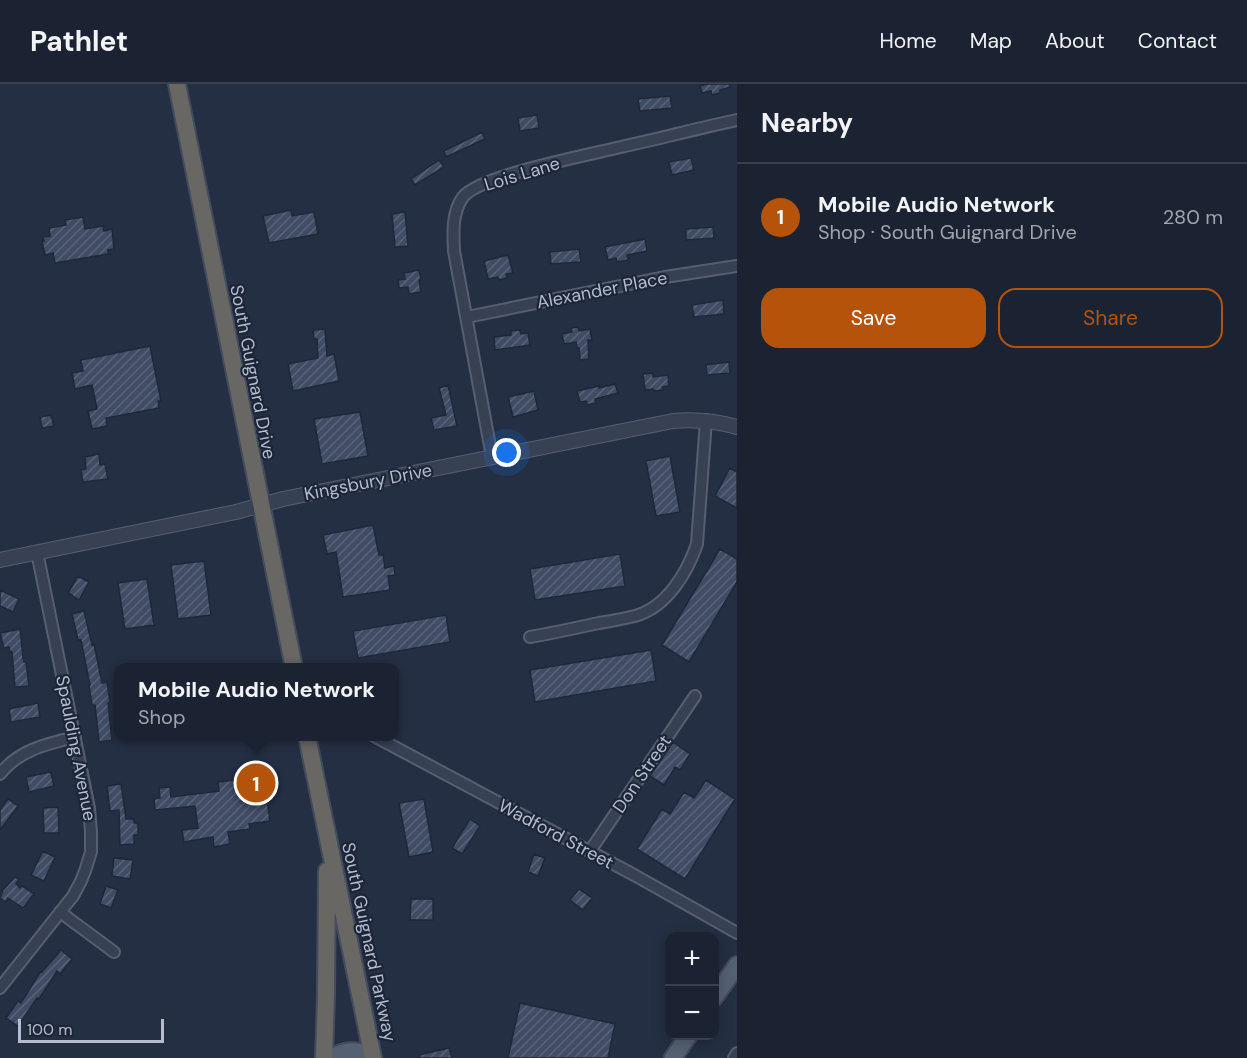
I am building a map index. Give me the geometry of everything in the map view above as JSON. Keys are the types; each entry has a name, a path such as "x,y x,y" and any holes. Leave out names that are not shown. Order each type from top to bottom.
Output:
{"highway":[{"name":"South Guignard Drive","path":"177,84 293,663"},
{"path":"309,741 327,834 324,1058"},
{"name":"South Guignard Parkway","path":"327,834 371,1057"}],"main road":[{"path":"719,991 737,965"},
{"path":"673,1058 685,1040"},
{"path":"332,1058 345,1051 371,1057"}],"street":[{"name":"Lois Lane","path":"492,457 457,268 453,233 458,206 463,197 480,185 503,177 737,120"},
{"name":"Alexander Place","path":"466,317 737,266"},
{"name":"Kingsbury Drive","path":"0,560 225,514 283,499 673,421 706,420 737,427"},
{"path":"530,637 637,615 654,607 668,595 682,576 698,544 706,420"},
{"name":"Spaulding Avenue","path":"0,988 73,896 85,872 91,852 92,832 89,807 37,552"},
{"name":"Don Street","path":"590,851 695,696"},
{"path":"0,774 23,754 49,743 75,737"},
{"name":"Wadford Street","path":"383,741 590,851 737,933"},
{"path":"60,912 114,952"},
{"path":"734,1058 737,1053"}],"building":[{"path":"729,84 730,87 712,95 711,91 702,93 700,86"},
{"path":"670,96 672,108 640,111 638,99"},
{"path":"537,115 539,128 520,131 518,118"},
{"path":"482,132 485,139 446,157 444,151"},
{"path":"691,158 694,170 672,175 669,162"},
{"path":"439,160 444,167 415,185 411,179"},
{"path":"291,210 292,216 314,212 318,234 269,243 263,216"},
{"path":"405,212 408,246 395,247 392,214"},
{"path":"83,217 85,229 103,226 104,231 112,229 114,249 108,250 108,254 55,263 53,253 45,255 43,237 50,236 49,228 66,225 65,220"},
{"path":"713,227 714,238 686,240 686,229"},
{"path":"645,239 647,251 627,255 628,260 617,262 616,258 608,260 605,247"},
{"path":"579,249 581,262 551,264 550,252"},
{"path":"508,255 513,273 506,274 507,278 499,280 498,277 488,279 484,261"},
{"path":"419,270 421,292 409,294 408,287 399,288 398,280 405,279 404,273"},
{"path":"723,300 724,314 694,317 692,305"},
{"path":"578,327 579,331 590,329 592,340 588,340 589,359 580,360 576,342 564,344 562,334 572,332 571,328"},
{"path":"325,329 327,356 334,354 339,381 293,391 288,364 318,358 317,339 314,339 313,330"},
{"path":"520,330 521,334 528,333 530,345 495,350 494,337 511,335 511,331"},
{"path":"150,346 161,401 158,401 159,408 106,418 107,426 92,429 88,411 97,409 92,385 75,389 72,373 83,371 81,360"},
{"path":"729,362 730,373 707,375 706,365"},
{"path":"653,373 653,377 668,375 669,386 662,387 663,390 645,390 643,374"},
{"path":"615,384 618,393 595,399 596,403 587,405 586,401 580,402 577,391"},
{"path":"448,385 457,426 434,430 431,418 446,415 439,388"},
{"path":"534,391 538,410 513,417 508,397"},
{"path":"360,412 368,456 322,464 314,419"},
{"path":"51,415 54,426 42,428 40,417"},
{"path":"99,454 100,465 105,464 108,479 83,482 81,470 86,469 85,457"},
{"path":"670,456 680,512 656,516 646,461"},
{"path":"730,468 737,472 737,508 715,496"},
{"path":"373,525 379,555 383,555 385,568 394,566 395,575 388,576 390,590 343,597 336,552 327,554 323,535"},
{"path":"720,549 737,559 737,582 689,662 662,645"},
{"path":"620,554 625,586 535,600 530,569"},
{"path":"204,561 211,615 178,619 171,565"},
{"path":"78,576 89,582 79,600 68,593"},
{"path":"147,579 154,625 125,629 118,583"},
{"path":"0,590 19,599 13,612 0,606"},
{"path":"84,611 102,683 107,682 112,740 99,742 95,705 92,705 81,640 78,640 72,614"},
{"path":"446,615 450,642 358,658 353,631"},
{"path":"20,629 29,686 15,687 12,652 9,647 4,648 0,633"},
{"path":"651,650 656,681 535,702 530,670"},
{"path":"38,703 40,717 11,722 9,709"},
{"path":"673,742 690,754 680,770 675,767 664,785 650,776"},
{"path":"51,772 54,786 29,792 26,777"},
{"path":"264,777 270,821 249,824 250,829 228,832 230,844 214,847 213,837 184,842 182,830 198,828 195,806 155,810 154,799 160,798 159,788 170,787 171,797 219,791 218,782"},
{"path":"706,780 735,799 685,879 637,849 662,809 670,814 684,792 694,798"},
{"path":"121,784 126,819 134,819 134,823 138,823 138,835 134,835 134,844 120,845 119,810 110,811 107,786"},
{"path":"8,799 18,806 0,830 0,810"},
{"path":"424,799 433,852 409,857 399,803"},
{"path":"58,807 59,833 44,833 43,808"},
{"path":"470,819 480,826 462,854 452,848"},
{"path":"43,851 55,857 44,881 31,875"},
{"path":"534,854 545,858 538,876 528,872"},
{"path":"114,858 133,860 130,879 112,876"},
{"path":"15,877 19,879 16,884 20,888 22,886 34,894 23,908 8,898 6,902 0,898 3,890"},
{"path":"106,886 118,890 111,908 100,904"},
{"path":"579,889 592,898 583,910 570,900"},
{"path":"411,899 433,899 433,920 410,920"},
{"path":"61,950 72,959 60,974 57,971 18,1026 6,1018 18,1001 21,1003 41,971"},
{"path":"520,1003 615,1024 608,1058 508,1058"},
{"path":"449,1048 452,1058 420,1058 419,1055"}],"place":[{"name":"Mobile Audio Network","path":"256,783"}]}
